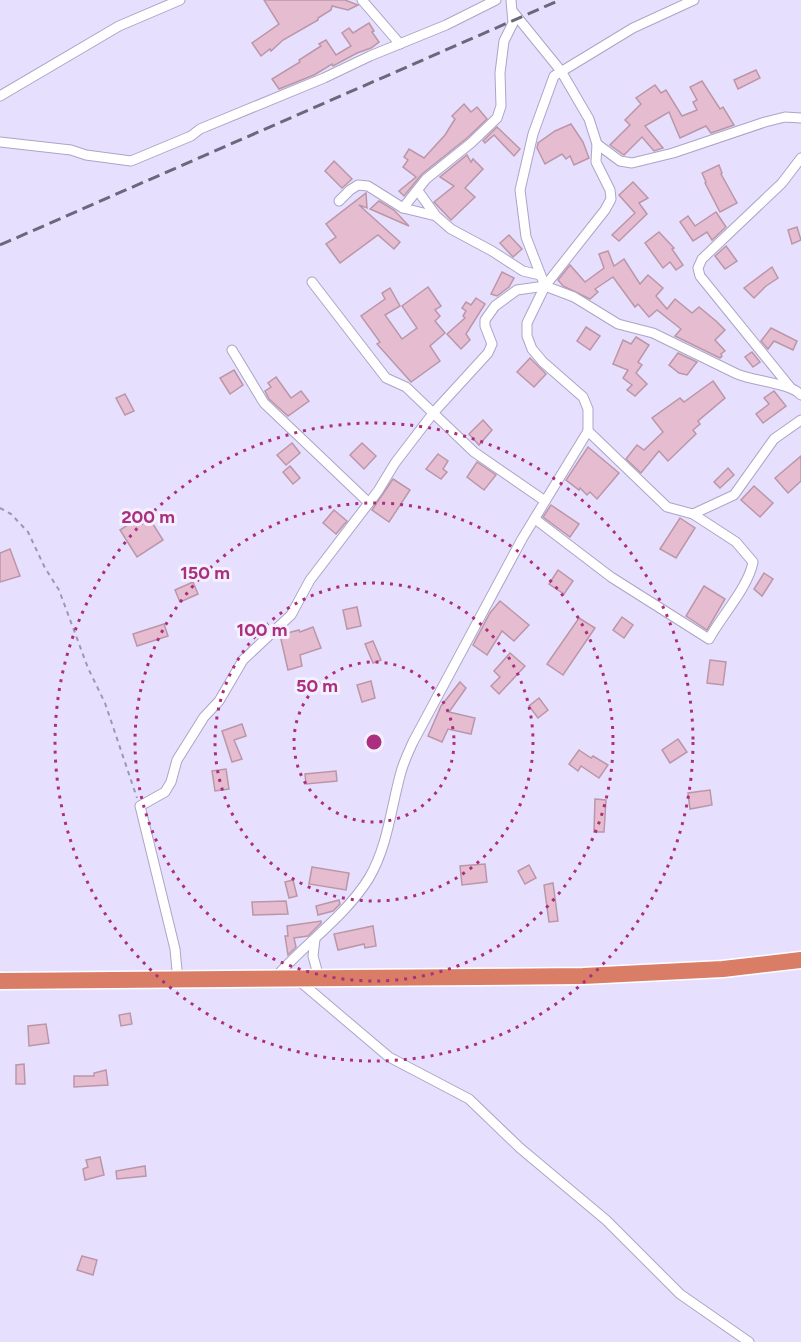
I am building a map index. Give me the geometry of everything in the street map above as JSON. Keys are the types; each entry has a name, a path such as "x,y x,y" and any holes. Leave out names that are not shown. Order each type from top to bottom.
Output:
{"highway":[{"path":"0,981 583,976 723,969 801,960"}],"street":[{"path":"0,96 119,26 180,0"},
{"path":"362,0 400,44"},
{"path":"0,142 71,150 86,155 130,161 496,0"},
{"path":"403,208 426,179 471,143 497,118 501,106 500,73 504,40 513,23 514,13 511,0"},
{"path":"544,286 526,237 520,190 533,134 554,76 633,28 694,0"},
{"path":"274,979 291,959 315,939 348,905 369,878 381,853 402,769 413,742 545,501 588,431 588,409 583,397 543,362 532,349 527,336 527,323 544,286 591,230 611,199 610,190 596,162 597,144 589,119 561,71 514,13"},
{"path":"597,144 620,161 632,163 650,160 765,122 785,117 801,118"},
{"path":"790,387 700,276 698,268 702,259 782,183 801,158"},
{"path":"339,201 358,185 368,186 403,208 435,216"},
{"path":"418,190 435,216 451,229 492,250 523,271 540,275"},
{"path":"312,282 386,378 406,387 474,452 545,501"},
{"path":"178,981 175,949 140,806 165,792 171,782 177,760 204,717 219,701 243,660 291,615 310,580 369,503 394,463 434,412 488,353 492,344 485,320 495,306 517,290 544,286 574,297 618,324 653,333 748,379 790,387 801,395"},
{"path":"232,350 264,403 369,503"},
{"path":"693,514 734,495 774,439 801,420"},
{"path":"535,519 611,577 709,639 718,621 751,575 753,562 736,542 693,514 667,507 588,431"},
{"path":"315,939 313,956 319,978"},
{"path":"296,978 389,1057 469,1100 520,1148 606,1220 680,1294 749,1342"}],"path":[{"path":"0,508 11,514 28,532 45,568 59,590 88,668 105,703 140,806"}],"building":[{"path":"264,0 345,0 358,5 348,10 332,6 331,10 318,20 261,56 252,43 279,24"},
{"path":"369,23 379,42 371,48 279,89 272,79 300,62 299,60 321,46 319,44 326,40 336,55 351,46 342,33 349,28 353,33"},
{"path":"756,70 760,78 738,89 734,80"},
{"path":"702,81 720,109 723,107 734,125 711,133 706,126 680,138 669,112 645,126 663,148 654,151 642,137 624,155 610,145 630,125 625,120 641,104 636,98 655,85 661,93 666,90 682,116 697,110 693,102 697,100 690,87"},
{"path":"464,104 471,112 477,107 487,119 422,174 404,196 399,191 416,177 403,167 408,160 404,157 409,149 424,158 445,135 455,119 452,116"},
{"path":"571,124 583,142 589,158 574,165 570,156 566,159 562,154 545,164 537,148 538,143 555,131"},
{"path":"497,127 520,149 514,156 494,135 485,143 483,141"},
{"path":"467,155 471,162 473,159 483,169 465,188 475,197 451,220 434,202 454,186 440,177"},
{"path":"334,161 352,179 342,188 325,171"},
{"path":"719,165 721,174 737,203 720,212 702,173"},
{"path":"633,182 648,198 639,203 647,214 619,241 612,235 635,213 619,195"},
{"path":"366,193 367,208 359,205 400,242 394,249 378,235 340,263 326,244 336,237 326,224"},
{"path":"379,201 394,210 409,226 370,209"},
{"path":"716,212 726,227 712,240 707,232 693,241 680,222 688,216 695,226"},
{"path":"797,227 801,240 792,244 788,230"},
{"path":"659,232 674,248 672,249 683,265 676,270 670,262 663,268 645,243"},
{"path":"509,235 522,249 513,257 500,243"},
{"path":"726,246 737,261 725,269 715,256"},
{"path":"608,251 614,266 624,259 640,284 648,275 663,288 656,296 667,309 675,299 692,313 699,307 716,321 725,330 715,340 725,351 721,354 722,356 720,358 675,336 681,329 657,310 649,317 638,304 635,307 613,277 595,289 598,292 590,299 563,286 558,280 570,265 585,282 604,268 599,254"},
{"path":"772,267 778,278 754,298 744,288"},
{"path":"502,272 514,278 509,287 497,296 491,294"},
{"path":"428,287 441,306 435,310 440,316 435,321 445,333 430,346 440,361 411,382 377,344 380,342 361,316 385,299 382,293 390,288 400,306 385,315 402,339 417,328 402,306"},
{"path":"476,298 485,304 466,334 470,340 461,349 447,334 465,318 463,316 466,311 462,308 466,302 471,305"},
{"path":"586,327 600,336 590,350 577,341"},
{"path":"771,328 797,341 793,350 774,341 768,349 761,341"},
{"path":"636,337 649,345 638,362 642,365 636,373 647,384 635,396 627,390 632,385 623,378 628,370 613,364 623,340 631,344"},
{"path":"752,352 760,362 753,367 745,357"},
{"path":"678,353 697,362 687,375 679,373 669,365"},
{"path":"530,358 546,374 534,387 517,372"},
{"path":"234,370 243,385 230,394 220,378"},
{"path":"276,377 291,398 301,391 309,401 288,416 269,399 265,391 271,387 268,383"},
{"path":"713,381 725,398 698,421 700,424 693,430 696,434 668,461 659,451 641,473 626,459 637,445 644,450 663,432 652,418 680,398 684,402"},
{"path":"774,391 786,406 763,423 756,414 769,404 764,398"},
{"path":"125,394 134,411 125,415 116,398"},
{"path":"483,420 492,430 479,445 469,434"},
{"path":"292,443 300,453 286,465 277,455"},
{"path":"362,443 376,456 364,469 350,455"},
{"path":"588,447 619,473 597,499 590,492 587,495 566,480"},
{"path":"438,454 448,461 443,469 447,472 441,479 426,469"},
{"path":"801,456 801,481 788,493 775,478"},
{"path":"477,462 496,475 484,490 467,477"},
{"path":"290,466 300,478 293,484 283,472"},
{"path":"728,468 734,475 720,488 714,482"},
{"path":"393,479 410,490 389,522 372,510"},
{"path":"754,486 773,503 760,517 741,500"},
{"path":"551,505 579,524 570,537 543,517"},
{"path":"334,510 347,521 336,534 323,523"},
{"path":"146,513 163,540 137,557 120,530"},
{"path":"680,518 695,528 676,558 660,549"},
{"path":"10,549 20,576 0,582 0,553"},
{"path":"558,570 573,581 564,594 549,584"},
{"path":"764,573 773,579 762,596 754,589"},
{"path":"193,582 198,594 180,602 175,590"},
{"path":"704,586 725,599 707,630 686,616"},
{"path":"500,601 529,625 514,641 502,631 487,655 473,645 490,613"},
{"path":"357,607 361,626 347,629 343,610"},
{"path":"622,617 633,625 624,638 613,630"},
{"path":"579,618 595,628 563,675 547,664"},
{"path":"164,624 168,636 137,646 133,634"},
{"path":"313,627 321,648 300,655 302,666 288,670 280,635"},
{"path":"373,641 381,660 373,663 365,644"},
{"path":"510,653 525,666 499,694 491,686 500,677 494,671"},
{"path":"710,660 726,662 723,685 707,683"},
{"path":"371,681 375,698 362,702 357,685"},
{"path":"460,682 466,688 449,712 475,718 471,734 448,729 442,742 428,736 441,706"},
{"path":"539,698 548,710 538,718 529,706"},
{"path":"242,724 246,736 234,740 242,759 232,762 222,731"},
{"path":"678,739 687,752 670,763 662,750"},
{"path":"579,750 608,765 599,778 581,766 578,771 569,764"},
{"path":"226,769 229,789 215,791 212,771"},
{"path":"336,771 337,781 306,784 305,774"},
{"path":"710,790 712,805 690,809 688,793"},
{"path":"595,799 606,800 604,832 594,832"},
{"path":"485,864 487,882 462,885 460,866"},
{"path":"529,865 536,878 525,884 518,871"},
{"path":"312,867 349,873 346,890 309,884"},
{"path":"293,880 297,896 289,898 285,882"},
{"path":"553,883 558,921 549,922 544,885"},
{"path":"339,900 340,904 333,911 318,915 316,906"},
{"path":"286,901 288,914 253,915 252,902"},
{"path":"321,921 308,936 294,938 296,947 288,955 285,936 288,936 287,926"},
{"path":"373,926 376,946 365,948 364,944 338,950 334,934"},
{"path":"130,1013 132,1024 121,1026 119,1015"},
{"path":"46,1024 49,1043 29,1046 28,1026"},
{"path":"24,1064 25,1084 16,1084 16,1065"},
{"path":"106,1070 108,1085 74,1087 74,1076 94,1076 94,1073"},
{"path":"100,1157 104,1175 85,1180 83,1169 88,1167 86,1160"},
{"path":"145,1166 146,1176 117,1179 116,1171"},
{"path":"82,1256 97,1260 93,1275 77,1270"}],"railway":[{"path":"0,245 560,0"}]}
